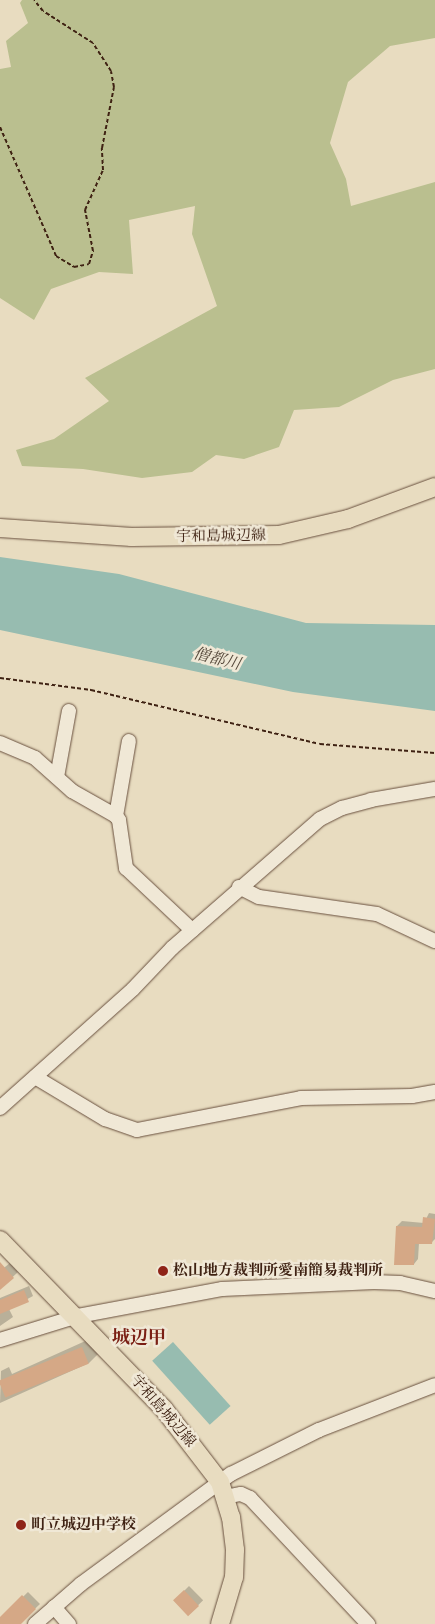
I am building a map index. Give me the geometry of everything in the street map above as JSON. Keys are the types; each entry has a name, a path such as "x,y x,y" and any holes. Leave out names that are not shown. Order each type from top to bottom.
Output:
{"main road":[{"name":"宇和島城辺線","path":"0,528 132,537 280,535 348,519 435,487"},
{"name":"宇和島城辺線","path":"0,1240 78,1316 163,1408 223,1489 234,1542 234,1576 220,1624"}],"street":[{"path":"57,778 69,711"},
{"path":"116,816 129,741"},
{"path":"0,742 35,758 72,791 116,816 119,820 126,868 192,930"},
{"path":"0,1108 133,989 192,930 239,887 320,819 342,808 371,800 435,789"},
{"path":"239,887 259,897 377,914 435,941"},
{"path":"35,1077 105,1119 137,1130 301,1098 412,1096 435,1092"},
{"path":"0,1340 78,1316 222,1289 374,1282 400,1283 435,1291"},
{"path":"35,1624 54,1607 223,1489 319,1430 435,1385"},
{"path":"223,1489 250,1498 368,1624"},
{"path":"54,1607 69,1624"}],"path":[{"path":"0,127 56,256 74,267 89,264 93,251 85,210 103,170 102,148 114,87 111,71 93,43 42,11 34,0"},
{"path":"0,678 91,690 320,744 435,753"}],"green space":[{"path":"22,0 435,0 435,38 390,46 348,82 330,143 346,179 351,206 435,182 435,369 393,380 339,407 294,410 279,447 244,459 216,455 192,472 142,478 83,469 22,466 16,450 54,439 109,401 85,378 217,306 192,234 195,206 129,220 133,274 99,272 51,289 34,320 0,298 0,69 11,67 6,41 28,23 20,3"}],"water":[{"name":"僧都川","path":"0,557 119,574 306,623 435,625 435,711 293,692 0,630"},
{"path":"173,1342 231,1406 210,1425 152,1361"}],"building":[{"path":"423,1217 435,1219 432,1244 415,1244 414,1265 394,1265 396,1226 422,1227"},
{"path":"0,1262 14,1278 0,1290"},
{"path":"24,1290 29,1302 0,1314 0,1300"},
{"path":"82,1347 89,1364 5,1397 0,1380"},
{"path":"184,1590 199,1606 188,1616 173,1600"},
{"path":"22,1595 36,1609 21,1624 0,1624 0,1617"}],"place":[{"name":"松山地方裁判所愛南簡易裁判所","path":"163,1271"},
{"name":"町立城辺中学校","path":"21,1525"}],"district":[{"name":"城辺甲","path":"139,1338"}]}
